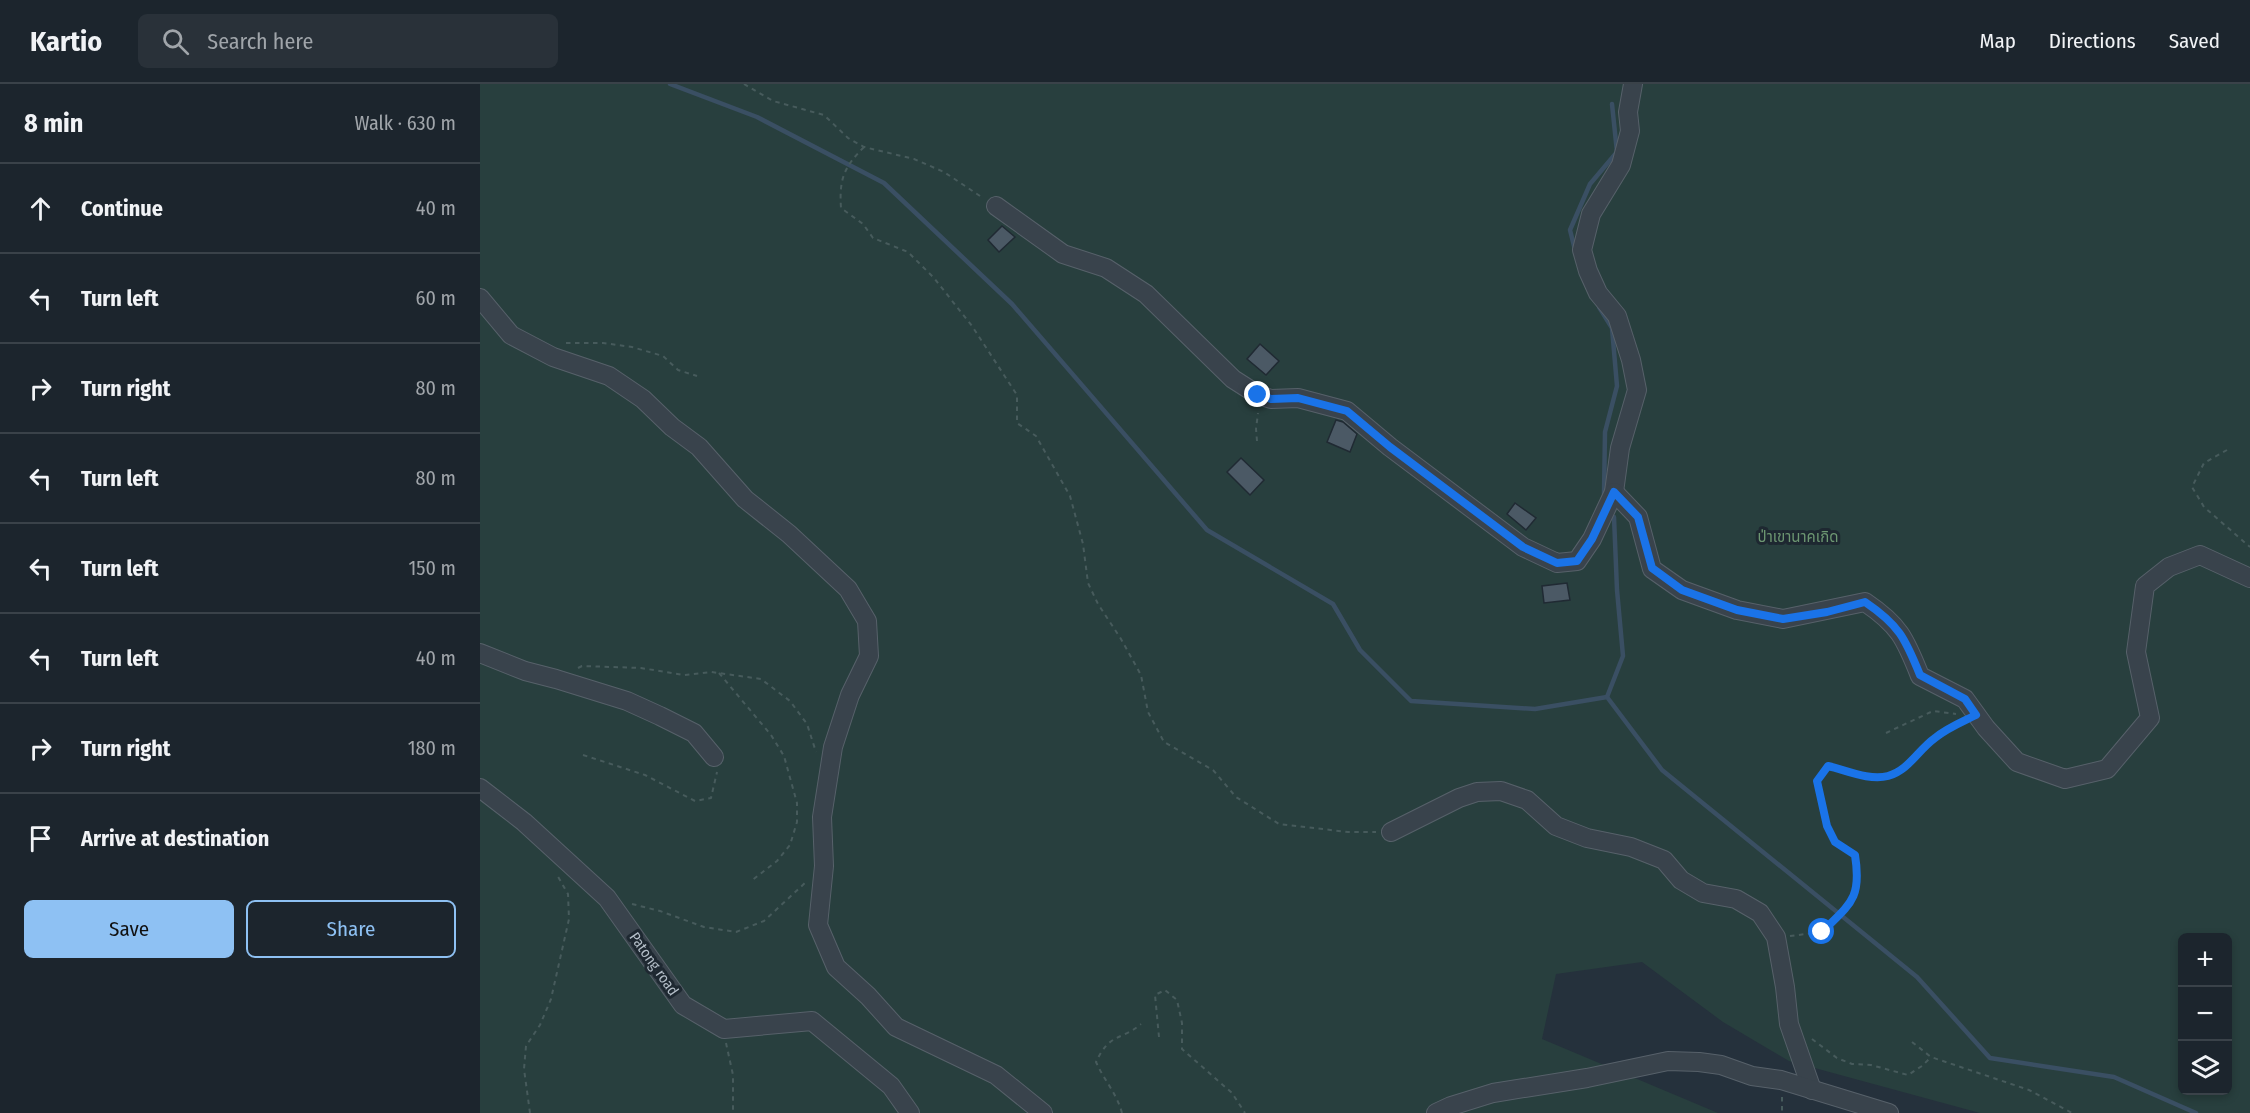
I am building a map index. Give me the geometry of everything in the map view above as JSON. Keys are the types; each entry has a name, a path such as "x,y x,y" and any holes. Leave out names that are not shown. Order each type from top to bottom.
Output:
{"street":[{"path":"996,206 1063,254 1106,268 1146,294 1233,379 1258,395 1271,399 1298,398 1347,411 1390,447 1523,547 1557,563 1577,561 1592,539 1614,492 1620,448 1637,390 1631,360 1617,316 1598,293 1582,250 1591,214 1621,165 1630,131 1628,112 1633,84"},
{"path":"480,298 511,335 553,357 609,376 643,399 672,427 699,447 744,499 789,534 848,589 867,621 869,656 850,695 833,747 822,817 824,866 818,925 836,967 868,996 896,1027 996,1075 1043,1113"},
{"path":"1614,492 1638,517 1652,568 1682,590 1737,610 1783,619 1827,612 1865,602 1887,617 1907,643 1920,675 1965,699 1986,728 2017,762 2065,779 2107,769 2150,718 2136,652 2145,586 2169,567 2200,555 2250,578"},
{"path":"480,653 525,671 556,678 627,701 694,733 714,757"},
{"name":"Patong road","path":"480,788 525,822 608,898 683,1005 724,1029"},
{"path":"1391,832 1459,798 1477,792 1501,791 1527,800 1556,826 1587,838 1631,847 1664,860 1681,880 1703,893 1736,899 1760,913 1776,937 1789,1024 1812,1090"},
{"path":"724,1029 812,1021 891,1086 910,1113"},
{"path":"1436,1113 1493,1093 1544,1086 1668,1061 1721,1065 1752,1076 1781,1080 1889,1113"}],"path":[{"path":"744,84 773,101 824,116 848,138 864,147 914,159 945,172 996,206"},
{"path":"864,147 844,170 839,189 841,208 863,224 873,238 908,252 934,278 972,326 1017,395 1017,423 1036,436 1070,496 1083,544 1088,583 1141,675 1148,712 1164,742 1213,770 1236,797 1279,824 1348,832 1391,832"},
{"path":"533,347 557,344 603,344 632,347 663,356 678,370 697,376"},
{"path":"1257,441 1258,395"},
{"path":"2227,450 2204,463 2192,486 2205,507 2250,547"},
{"path":"556,678 582,666 641,668 684,675 711,672 761,678 790,701 807,724 819,762 830,768"},
{"path":"719,674 771,735 784,756 797,803 797,822 790,845 777,861 751,881"},
{"path":"1886,733 1933,711 1976,715"},
{"path":"1776,937 1822,932 1848,908 1856,892 1858,871 1855,855 1835,842 1827,826 1821,802 1817,781 1828,766 1868,776 1887,776 1909,765 1919,750 1936,736 1976,715"},
{"path":"583,755 645,775 695,801 711,798 718,774 714,757"},
{"path":"608,898 660,911 704,927 736,932 764,921 824,866"},
{"path":"530,1113 524,1069 526,1046 540,1025 551,999 569,919 568,894 552,867"},
{"path":"1160,1037 1155,995 1165,990 1177,1000 1182,1023 1182,1049 1232,1094 1245,1113"},
{"path":"1122,1113 1117,1096 1103,1078 1096,1062 1102,1048 1117,1036 1131,1032 1141,1024"},
{"path":"724,1029 727,1055 734,1075 733,1113"},
{"path":"1811,1038 1838,1058 1852,1064 1871,1065 1908,1075 1923,1066 1931,1057"},
{"path":"1912,1042 1931,1057 2029,1090 2072,1113"}],"green space":[{"name":"ป่าเขานาคเกิด","path":"480,84 2250,84 2250,1113 1980,1113 1789,1061 1723,1022 1642,962 1556,974 1542,1039 1718,1113 480,1113"}],"building":[{"path":"1002,226 1015,237 999,252 988,240"},
{"path":"1260,344 1279,361 1266,375 1247,359"},
{"path":"1336,420 1343,422 1357,434 1350,452 1327,442"},
{"path":"1241,458 1264,480 1250,495 1227,472"},
{"path":"1515,503 1536,518 1526,530 1507,514"},
{"path":"1567,583 1570,600 1544,603 1542,586"}],"waterway":[{"path":"670,84 757,117 884,183 1012,304 1207,530 1333,604 1360,650 1411,701 1535,709 1607,697 1662,770 1917,977 1990,1058 2114,1077 2196,1113"},
{"path":"1575,250 1570,230 1590,184 1617,152 1612,104"},
{"path":"1599,307 1612,328 1617,386 1605,432 1604,494"},
{"path":"1607,697 1623,656 1614,517"}],"route":[{"path":"1258,395 1271,399 1298,398 1347,411 1390,447 1523,547 1557,563 1577,561 1592,539 1614,492 1638,517 1652,568 1682,590 1737,610 1783,619 1827,612 1865,602 1887,617 1907,643 1920,675 1965,699 1976,715 1936,736 1919,750 1909,765 1887,776 1868,776 1828,766 1817,781 1827,826 1835,842 1855,855 1858,871 1856,892 1848,908 1822,932"}]}
